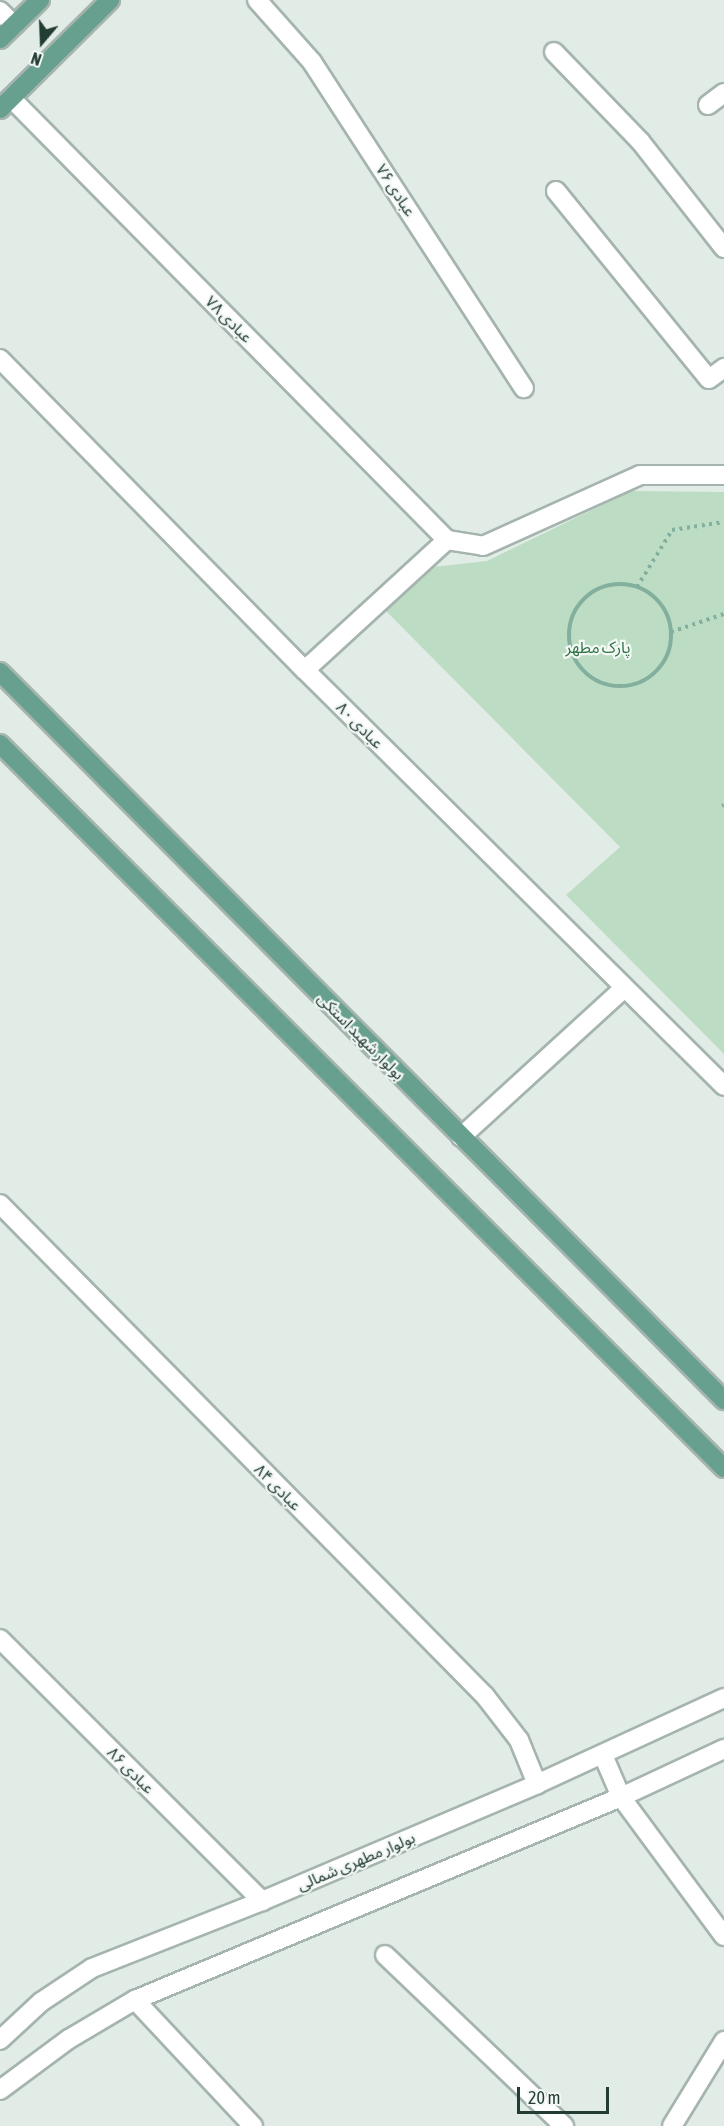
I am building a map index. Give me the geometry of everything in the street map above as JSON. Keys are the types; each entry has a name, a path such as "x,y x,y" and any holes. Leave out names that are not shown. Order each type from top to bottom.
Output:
{"main road":[{"path":"0,39 40,0"},
{"path":"5,104 110,0"},
{"name":"بولوار شهید استکی","path":"0,672 724,1400"},
{"path":"0,744 724,1468"}],"street":[{"name":"عبادی ۷۶","path":"257,0 312,62 524,388"},
{"path":"0,11 14,25"},
{"path":"554,52 640,141 724,248"},
{"path":"708,105 724,93"},
{"name":"عبادی ۷۸","path":"5,104 447,540"},
{"path":"556,191 709,380 724,368"},
{"name":"عبادی ۸۰","path":"0,359 305,670 724,1086"},
{"path":"305,670 447,540 483,546 640,475 724,475"},
{"path":"461,1137 624,988"},
{"name":"عبادی ۸۴","path":"0,1204 485,1696 519,1740 537,1784"},
{"name":"عبادی ۸۶","path":"0,1639 262,1901"},
{"name":"بولوار مطهری شمالی","path":"0,2040 41,2002 92,1968 262,1901 537,1784 724,1698"},
{"path":"0,2090 69,2039 135,2000 621,1797 724,1749"},
{"path":"603,1755 621,1797 724,1936"},
{"path":"385,1955 564,2126"},
{"path":"135,2000 253,2126"},
{"path":"678,2124 724,2041"}],"path":[{"path":"637,587 672,530 724,522"},
{"path":"620,584 637,587 661,604 671,632 661,664 633,684 599,681 574,658 569,641 570,624 582,601 603,587 620,584"},
{"path":"671,632 724,614"}],"green space":[{"name":"پارک مطهر","path":"631,491 724,492 724,1054 566,895 620,847 386,611 433,567 487,561"}]}
